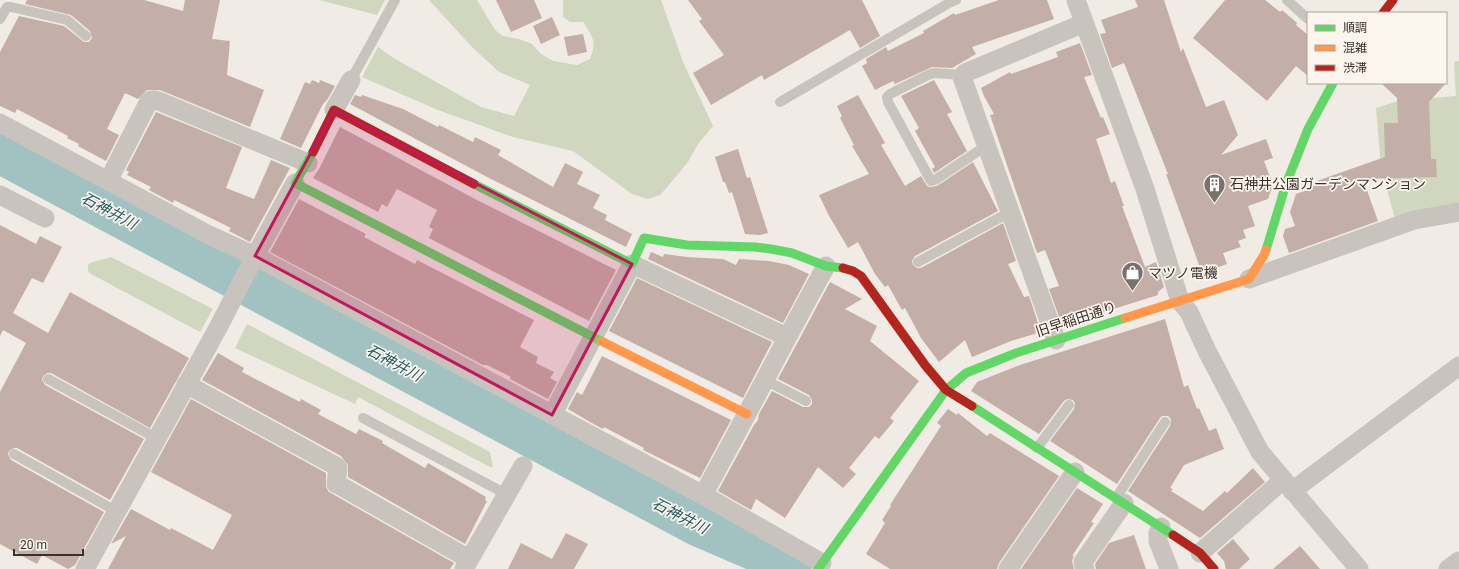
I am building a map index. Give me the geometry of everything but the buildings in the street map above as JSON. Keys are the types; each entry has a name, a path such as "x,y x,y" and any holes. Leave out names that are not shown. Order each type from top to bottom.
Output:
{"street":[{"path":"1076,0 1145,190 1180,301 1189,312 1210,358 1260,452 1359,569"},
{"path":"1384,12 1393,0"},
{"path":"1056,340 962,77 963,75 1084,23"},
{"path":"85,569 219,326 252,262 308,163 334,110 351,80"},
{"path":"1249,279 1264,255 1286,184 1308,129 1332,84"},
{"path":"108,181 148,103 151,100 156,100 308,163"},
{"path":"334,110 483,189 632,264 787,337"},
{"path":"0,123 208,235 252,262 552,415 703,495 820,567"},
{"path":"296,184 593,337 747,414"},
{"path":"0,195 45,218"},
{"path":"1249,279 1414,220 1458,217"},
{"path":"552,415 632,264 644,238 687,245 755,247 792,253 826,266 840,267 853,271 861,276 925,365 946,390 1120,500 1200,553 1214,569"},
{"path":"703,495 826,266"},
{"name":"旧早稲田通り","path":"820,567 946,390 966,373 1016,353 1249,279"},
{"path":"1200,553 1288,485 1459,366"},
{"path":"186,384 336,466 338,468 336,484 466,564 523,466"},
{"path":"1008,569 1075,472"},
{"path":"1081,567 1120,500"},
{"path":"1161,527 1158,533 1158,541 1169,569"},
{"path":"1448,569 1459,561"}],"lane":[{"path":"351,80 394,0"},
{"path":"780,102 948,2 956,0"},
{"path":"1287,0 1307,18"},
{"path":"0,19 4,9 11,7 67,20 86,36"},
{"path":"963,75 940,73 928,75 890,94 887,97 888,102 931,181 935,180 986,146"},
{"path":"918,262 1010,212"},
{"path":"48,379 156,438"},
{"path":"765,380 806,401"},
{"path":"1037,448 1069,405"},
{"path":"363,418 506,494"},
{"path":"1120,500 1165,422"},
{"path":"14,454 116,511"}],"highlighted area":[{"path":"334,110 632,264 552,415 255,256"}],"green space":[{"path":"319,0 385,0 377,15"},
{"path":"429,0 477,0 495,30 503,36 519,39 532,44 541,54 553,61 577,65 590,59 593,48 593,40 583,22 570,22 563,17 563,0 661,0 683,62 713,126 698,144 688,162 660,195 648,199 632,194 573,151 513,137 438,110 362,77 378,47 395,59 481,107 514,116 530,85 499,72 472,47"},
{"path":"1459,61 1459,208 1395,219 1381,167 1376,108 1398,101 1456,96 1454,62"},
{"path":"111,257 213,309 200,332 88,271 88,265 90,263"},
{"path":"247,324 490,452 493,467 490,467 358,397 355,404 235,348"}],"waterway":[{"name":"石神井川","path":"0,153 698,526 761,553 791,569"}],"traffic: fast":[{"path":"1266,250 1286,184 1308,129 1332,84"},
{"path":"313,152 295,183 601,341"},
{"path":"474,184 632,264 644,238 687,245 755,247 771,249 792,253 826,266 843,268"},
{"path":"818,569 946,390 966,373 1016,353 1125,318"},
{"path":"972,406 1173,535"}],"traffic: slow":[{"path":"1125,318 1249,279 1266,250"},
{"path":"601,341 747,414"}],"traffic: jam":[{"path":"1384,12 1393,0"},
{"path":"313,152 334,110 474,184"},
{"path":"843,268 853,271 861,276 925,365 946,390 972,406"},
{"path":"1173,535 1200,553 1214,569"}],"place":[{"name":"石神井公園ガーデンマンション","path":"1215,204"},
{"name":"マツノ電機","path":"1132,292"}]}
